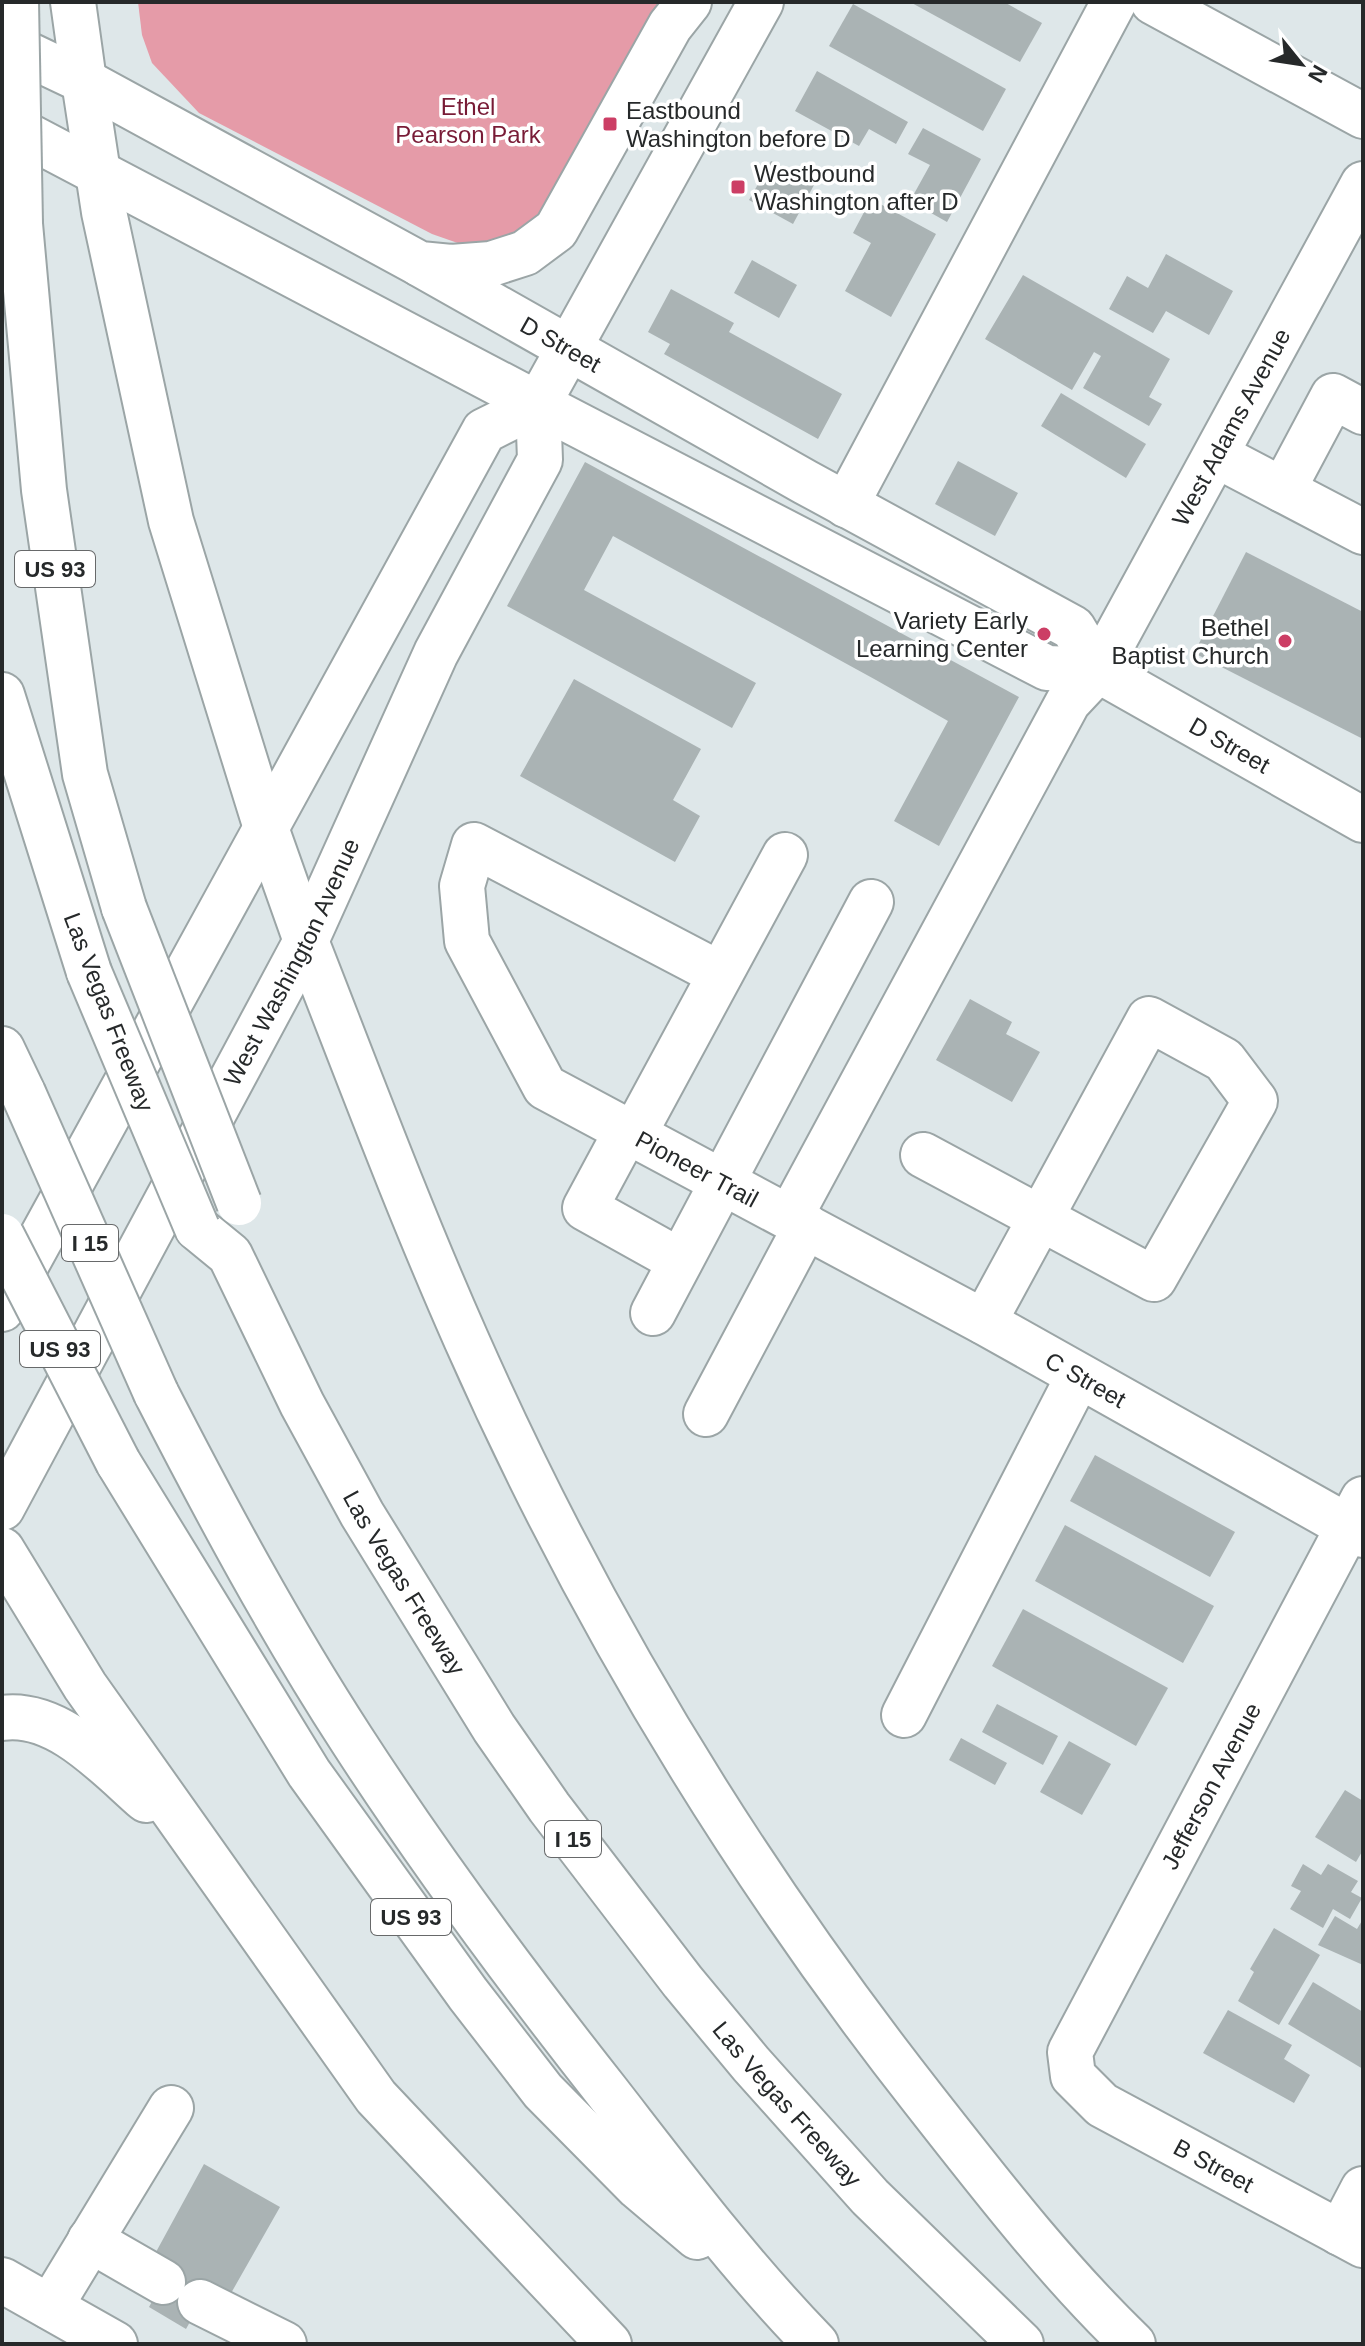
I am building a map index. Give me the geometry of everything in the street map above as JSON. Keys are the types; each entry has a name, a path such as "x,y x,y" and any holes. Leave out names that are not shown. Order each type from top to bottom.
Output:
{"main road":[{"name":"US 93","path":"16,2 20,224 42,476 85,774 124,908 239,1203 230,1256"},
{"path":"73,2 96,172 171,521 266,828 306,941 466,1339 577,1567 639,1682 717,1812 859,2018 1039,2243 1133,2344"},
{"path":"420,264 451,267 491,264 525,253 556,230 670,26 689,2"},
{"path":"2,1309 484,431 538,404 761,2"},
{"path":"846,505 1114,2"},
{"path":"1153,2 1363,116"},
{"name":"D Street","path":"2,42 84,81 420,264 846,505 1073,628 1098,670"},
{"name":"D Street","path":"2,122 1047,668 1098,670 1363,820"},
{"name":"West Adams Avenue","path":"791,1217 1068,702 1098,670 1363,184"},
{"path":"1283,490 1333,396 1363,412"},
{"name":"West Washington Avenue","path":"2,1508 306,941 436,653 540,460 538,404"},
{"path":"1216,455 1363,532"},
{"name":"Las Vegas Freeway","path":"2,695 89,972 197,1228 230,1256 302,1404 362,1514 494,1728 620,1902 751,2064 880,2207 1021,2344"},
{"name":"Pioneer Trail","path":"720,974 474,845 462,886 467,941 545,1087 791,1217"},
{"path":"680,1261 585,1208 626,1130 720,974 785,855"},
{"path":"653,1313 871,902"},
{"path":"923,1155 1040,1217 1154,1279 1255,1101 1224,1060 1149,1019 1040,1217 984,1322"},
{"name":"I 15","path":"2,1049 156,1393 253,1577 353,1741 429,1853 560,2031 781,2308 816,2344"},
{"path":"706,1414 791,1217"},
{"name":"C Street","path":"791,1217 1078,1377 1358,1521"},
{"name":"US 93","path":"2,1236 118,1462 309,1773 525,2067 638,2187 781,2308"},
{"path":"904,1715 1078,1377"},
{"name":"Jefferson Avenue","path":"1073,2076 1070,2052 1358,1521"},
{"path":"2,1550 85,1686 376,2097 609,2344"},
{"path":"2,1718 12,1716 43,1723 82,1744 202,1849"},
{"name":"B Street","path":"1073,2076 1102,2105 1351,2239"},
{"path":"50,2307 171,2108"},
{"path":"1351,2239 1363,2189"},
{"path":"90,2240 284,2344"},
{"path":"2,2280 115,2344"}],"green space":[{"name":"Ethel Pearson Park","path":"138,2 664,2 555,211 522,244 472,248 432,234 199,113 152,63 142,35"}],"building":[{"path":"910,2 1004,2 1042,23 1020,62"},
{"path":"853,4 1006,89 983,131 829,46"},
{"path":"817,71 908,122 896,144 869,129 859,146 795,111"},
{"path":"923,128 981,159 947,222 910,201 930,165 908,154"},
{"path":"771,161 814,185 793,224 749,200"},
{"path":"871,199 936,234 891,317 845,291 871,243 853,233"},
{"path":"1166,254 1233,291 1209,335 1166,311 1153,333 1109,309 1127,276 1148,288"},
{"path":"752,260 797,285 779,318 734,293"},
{"path":"1023,275 1170,359 1149,397 1162,404 1149,426 1083,388 1101,356 1094,352 1072,390 985,339"},
{"path":"671,289 734,323 729,332 842,394 818,439 664,354 670,344 648,332"},
{"path":"1061,393 1146,444 1126,478 1041,426"},
{"path":"958,461 1018,493 995,536 935,504"},
{"path":"585,462 1019,697 939,846 894,821 948,721 876,680 613,536 584,590 756,683 732,728 507,606"},
{"path":"1246,552 1363,612 1363,739 1194,653"},
{"path":"574,679 701,749 673,800 700,816 675,862 520,776"},
{"path":"970,999 1012,1022 1006,1034 1040,1052 1012,1102 936,1060"},
{"path":"1095,1455 1235,1532 1210,1577 1070,1501"},
{"path":"1065,1525 1214,1606 1183,1663 1035,1581"},
{"path":"1023,1609 1168,1688 1136,1746 992,1666"},
{"path":"997,1704 1058,1736 1043,1765 982,1732"},
{"path":"961,1738 1007,1763 995,1785 949,1760"},
{"path":"1069,1741 1111,1764 1082,1815 1040,1792"},
{"path":"1345,1790 1363,1801 1363,1850 1356,1862 1315,1837"},
{"path":"1303,1864 1321,1875 1328,1864 1358,1881 1351,1892 1362,1898 1350,1919 1333,1909 1323,1928 1290,1909 1301,1891 1291,1886"},
{"path":"1335,1916 1357,1929 1363,1919 1363,1965 1318,1945"},
{"path":"1274,1928 1320,1955 1279,2025 1238,2001 1254,1972 1250,1969"},
{"path":"1313,1982 1363,2012 1363,2069 1288,2024"},
{"path":"1228,2010 1292,2045 1284,2059 1310,2075 1294,2103 1203,2053"},
{"path":"204,2164 280,2207 230,2295 211,2284 186,2329 149,2307 174,2262 156,2252"}],"place":[{"name":"Eastbound Washington before D","path":"610,124"},
{"name":"Westbound Washington after D","path":"738,187"},
{"name":"Variety Early Learning Center","path":"1044,634"},
{"name":"Bethel Baptist Church","path":"1285,641"}]}
